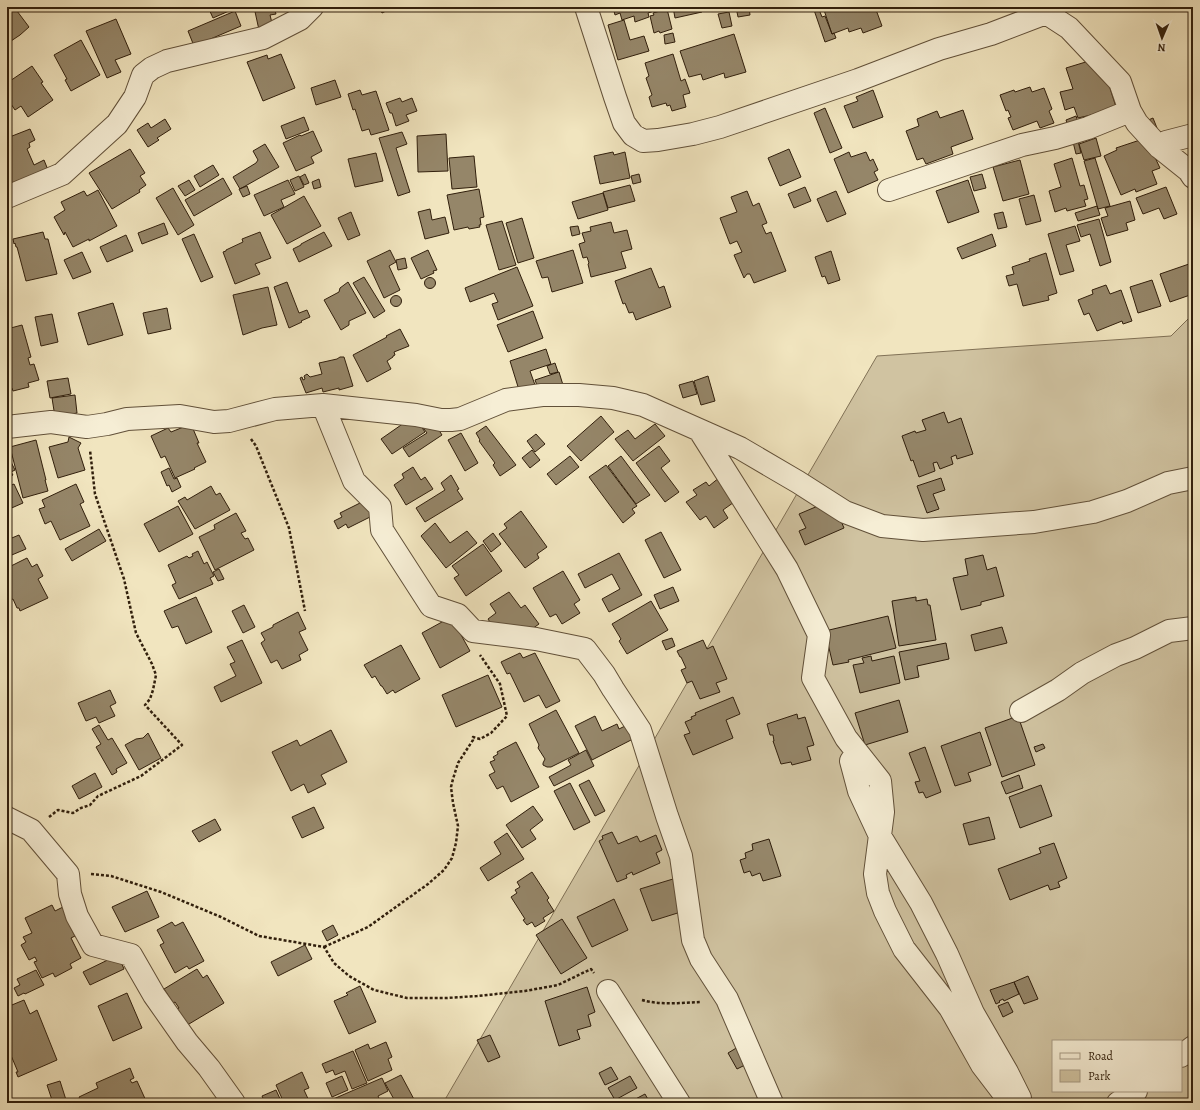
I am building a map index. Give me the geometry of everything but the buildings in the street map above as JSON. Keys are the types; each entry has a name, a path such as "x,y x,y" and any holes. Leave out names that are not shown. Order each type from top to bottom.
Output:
{"street":[{"path":"7,198 62,174 116,124 135,97 143,75 152,68 167,61 263,38 300,19 312,7"},
{"path":"586,7 624,123 633,135 644,141 693,134 720,127 858,80 939,49 991,34 1043,10 1069,28 1120,82 1130,111 1137,123 1159,147 1193,177"},
{"path":"889,190 1022,145 1056,138 1088,128 1130,111"},
{"path":"1159,147 1166,142 1193,135"},
{"path":"7,427 51,422 87,427 127,419 180,416 214,422 229,421 275,409 323,405 451,420 460,419 506,400 542,395 579,395 612,398 643,405 740,448 845,512 882,526 923,530 1034,522 1093,512 1127,501 1168,484 1193,478"},
{"path":"323,405 354,481 380,506 382,530 431,606 458,615 473,631 536,639 585,649 604,674 640,730 681,856 693,940 700,959 727,999 772,1103"},
{"path":"700,431 787,569 819,635 813,678 846,738 880,781 883,812 875,874 878,894 885,911 904,949 950,1008 982,1065 1011,1103"},
{"path":"1021,711 1058,690 1082,673 1116,654 1135,648 1169,631 1193,628"},
{"path":"851,761 860,791 880,836 921,903 947,954 973,1013 1023,1103"},
{"path":"7,818 30,830 68,874 70,894 76,916 93,945 132,955 154,995 187,1042 209,1068 234,1103"},
{"path":"608,990 679,1103"},
{"path":"1182,1055 1193,1047"},
{"path":"1118,1103 1134,1092"}],"path":[{"path":"236,419 256,446 289,528 305,611"},
{"path":"30,830 58,810 73,813 90,805 98,796 141,776 182,745 145,705 150,699 154,690 156,675 136,633 124,579 95,494 87,427"},
{"path":"68,874 111,876 189,903 222,917 259,936 324,947 368,927 428,884 444,870 452,858 458,826 451,787 458,764 473,740 473,737 480,739 491,733 507,716 500,684 477,651"},
{"path":"324,947 334,963 349,976 374,990 407,998 478,996 525,991 558,984 591,970 608,990 648,1002 678,1003 727,999"}],"green space":[{"path":"1193,314 1193,1103 443,1103 877,356 1171,336"}]}
